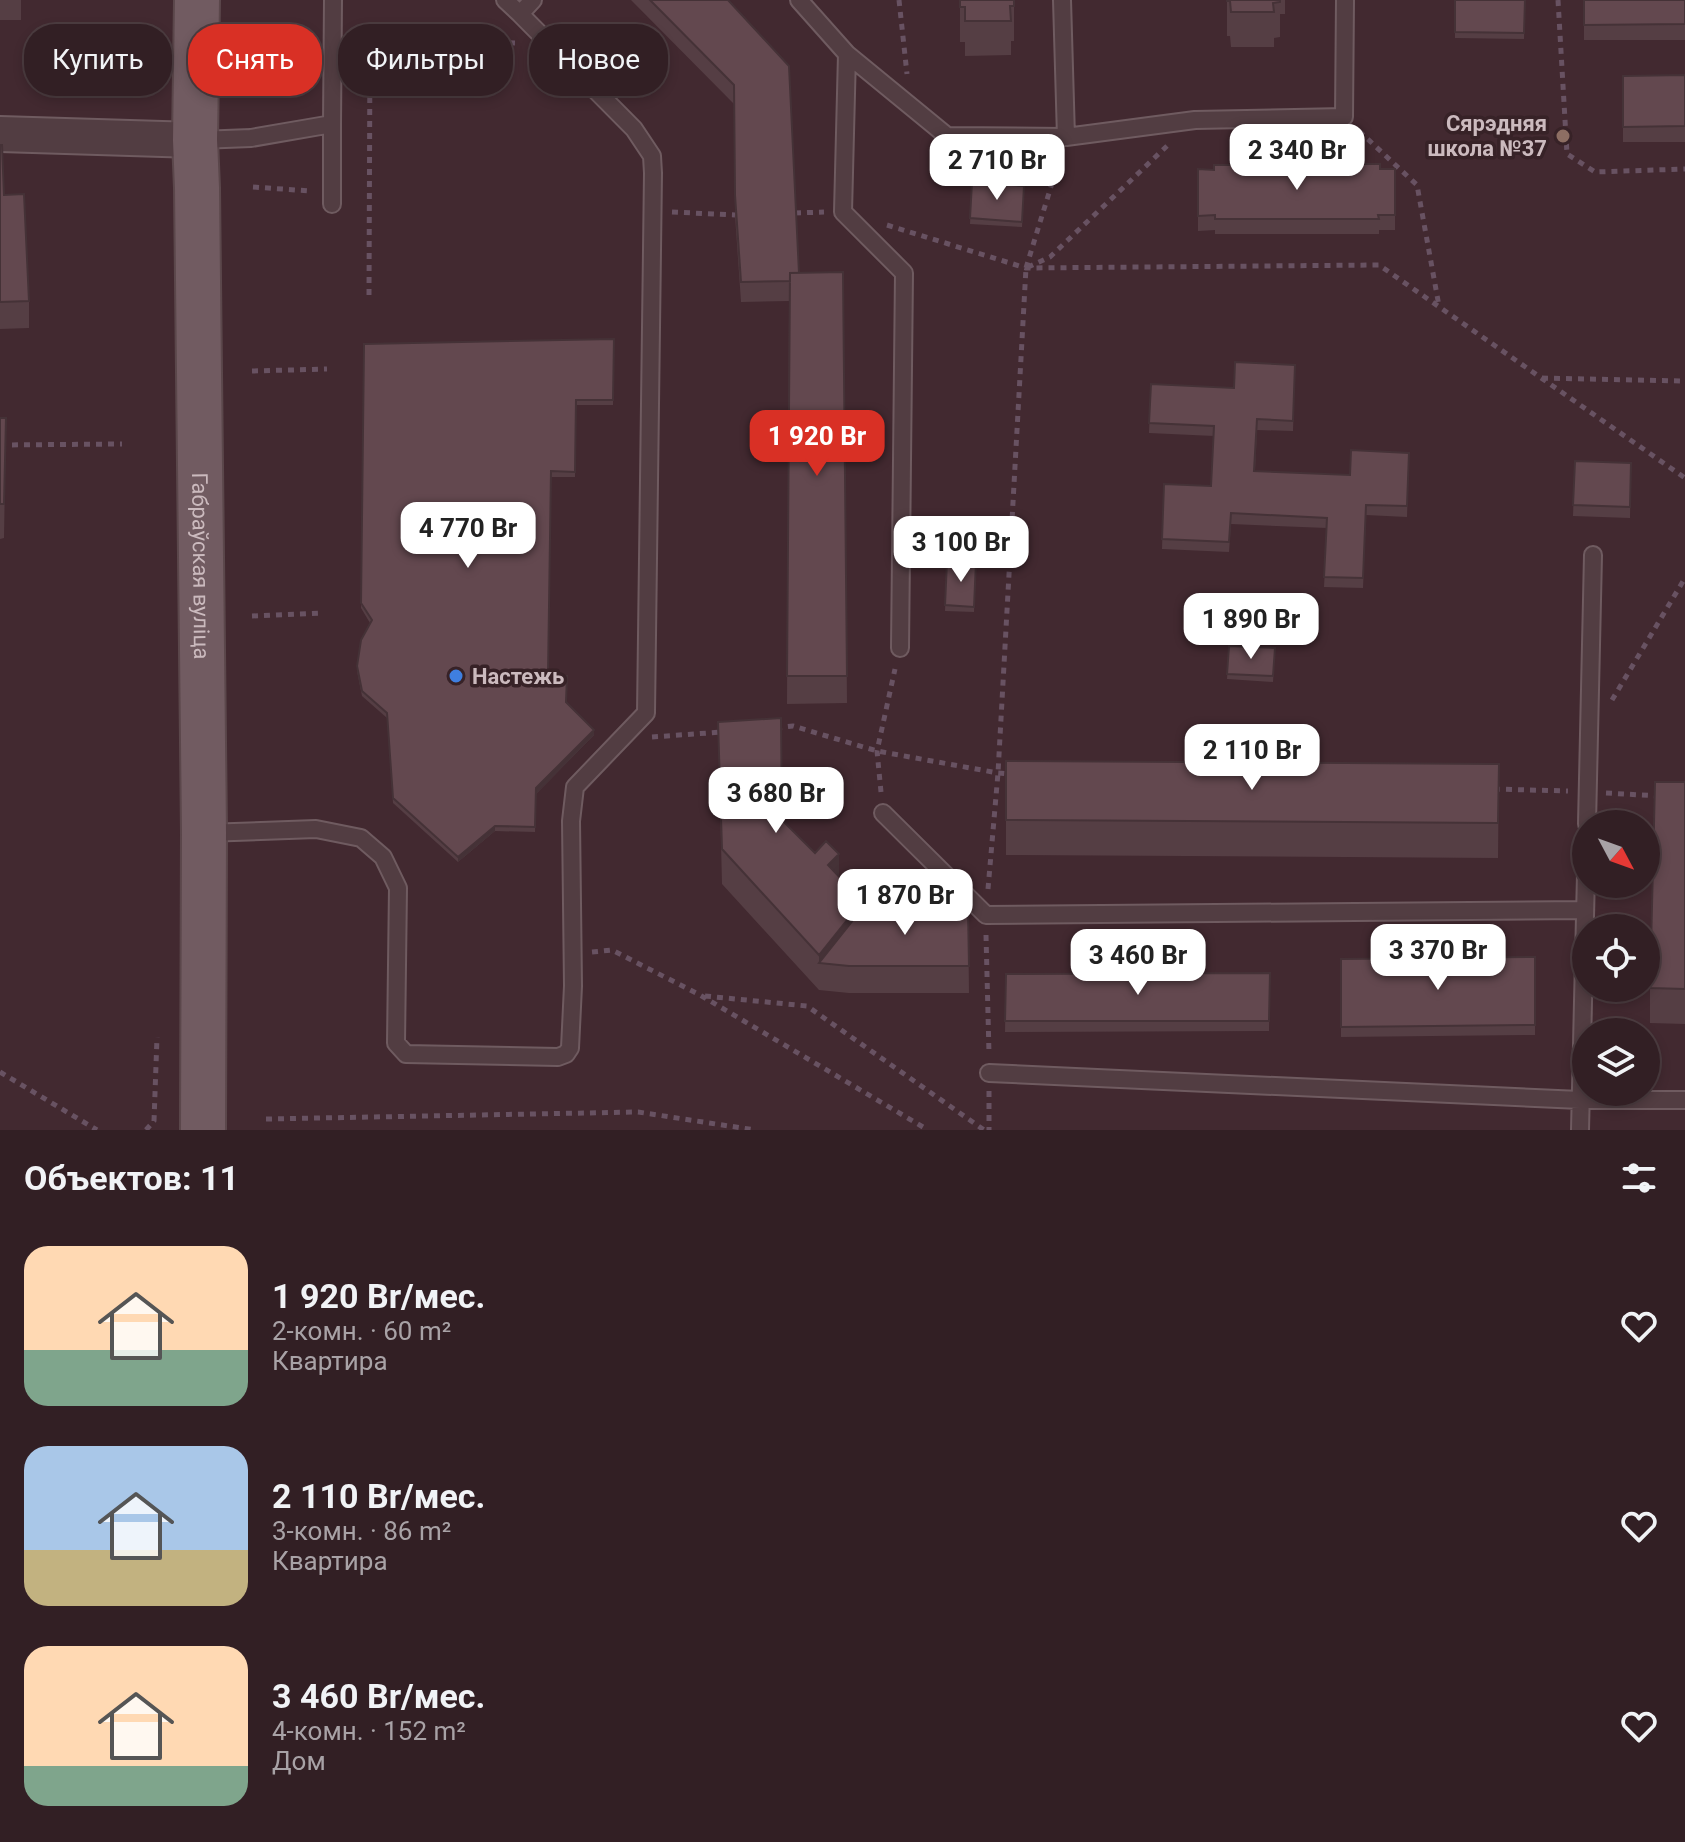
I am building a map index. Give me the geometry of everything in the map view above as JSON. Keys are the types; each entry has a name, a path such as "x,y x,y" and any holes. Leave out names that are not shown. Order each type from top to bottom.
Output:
{"main road":[{"name":"Габраўская вуліца","path":"197,0 195,140 204,833 203,1130"}],"street":[{"path":"0,134 195,140"}],"lane":[{"path":"332,198 333,0"},
{"path":"505,0 530,24"},
{"path":"520,14 533,0"},
{"path":"799,0 847,54 947,136 1066,137 1195,120 1344,117 1345,0"},
{"path":"1062,0 1066,137"},
{"path":"847,54 843,212 904,273 900,648"},
{"path":"204,833 316,829 361,838 383,857 398,888 396,1043 406,1054 558,1057 566,1054 571,1042 571,821 575,787 646,713 652,156 634,129 601,96"},
{"path":"195,140 251,138 332,124"},
{"path":"1587,810 1593,555"},
{"path":"883,813 986,915 1585,910"},
{"path":"1582,1018 1585,898"},
{"path":"989,1073 1572,1100"},
{"path":"1660,1100 1685,1100"},
{"path":"1580,1106 1580,1130"}],"path":[{"path":"899,0 911,107"},
{"path":"1558,0 1567,154 1595,172 1685,169"},
{"path":"322,40 338,40"},
{"path":"369,295 370,96"},
{"path":"1344,117 1417,185 1439,307"},
{"path":"1026,268 1050,257 1195,120"},
{"path":"987,1130 986,915 998,773 1026,268 1066,137"},
{"path":"253,187 332,198"},
{"path":"652,212 735,215"},
{"path":"795,213 843,212 1026,268 1379,265 1685,478"},
{"path":"252,371 327,369"},
{"path":"1541,378 1685,381"},
{"path":"0,445 122,444"},
{"path":"1589,738 1685,578"},
{"path":"252,616 321,613"},
{"path":"883,813 877,751 900,648"},
{"path":"761,729 793,726 877,751 1014,774"},
{"path":"651,737 730,731"},
{"path":"1492,789 1671,797"},
{"path":"572,953 612,950 700,995 928,1130"},
{"path":"700,995 807,1006 987,1130"},
{"path":"146,1130 154,1121 157,1037"},
{"path":"0,1072 97,1130"},
{"path":"266,1119 638,1112 755,1130"}],"building":[{"path":"650,0 728,0 789,66 799,273 790,273 790,281 741,282 735,195 734,85"},
{"path":"960,0 1014,0 1014,6 1010,6 1011,21 965,21 965,7 960,7"},
{"path":"1227,0 1280,2 1273,3 1274,12 1231,12 1230,1"},
{"path":"1455,0 1525,0 1524,33 1455,32"},
{"path":"1584,0 1685,0 1685,24 1584,25"},
{"path":"1685,75 1685,126 1623,127 1623,76"},
{"path":"0,145 4,195 24,194 29,301 0,302"},
{"path":"1244,160 1256,160 1256,165 1285,165 1285,169 1310,169 1310,164 1339,164 1339,160 1352,160 1352,164 1380,164 1380,169 1395,169 1395,215 1378,215 1379,219 1215,219 1215,215 1198,216 1198,169 1214,170 1214,165 1244,165"},
{"path":"972,182 1024,186 1022,222 970,218"},
{"path":"843,272 847,676 787,676 790,273"},
{"path":"614,339 613,400 576,400 575,472 551,471 548,676 567,676 566,702 594,730 536,788 535,827 495,826 458,857 393,798 387,713 362,691 357,666 361,640 372,620 361,603 364,344"},
{"path":"1235,362 1295,365 1293,421 1257,419 1254,471 1350,475 1351,450 1409,453 1407,506 1366,505 1363,578 1324,577 1327,518 1231,513 1229,542 1162,539 1164,484 1211,486 1214,426 1149,423 1151,384 1234,388"},
{"path":"0,418 6,418 4,504 0,504"},
{"path":"1575,461 1631,463 1630,507 1573,505"},
{"path":"947,561 976,562 974,607 945,605"},
{"path":"1229,646 1275,648 1273,676 1227,674"},
{"path":"781,718 782,820 815,853 826,841 839,854 828,865 844,882 847,878 858,888 855,892 863,900 819,955 722,849 718,722"},
{"path":"1006,761 1499,764 1498,823 1006,820"},
{"path":"1655,782 1685,782 1685,989 1660,988 1660,914 1652,914 1652,898 1660,898 1660,810 1654,810"},
{"path":"925,894 939,895 939,907 968,908 969,966 819,963 862,909 874,909 874,906 898,909 898,906 925,907"},
{"path":"1535,957 1535,1025 1341,1027 1341,959"},
{"path":"1270,973 1269,1021 1005,1021 1006,974"}],"place":[{"name":"Сярэдняя школа №37","path":"1563,136"},
{"name":"Настежь","path":"456,676"}]}
